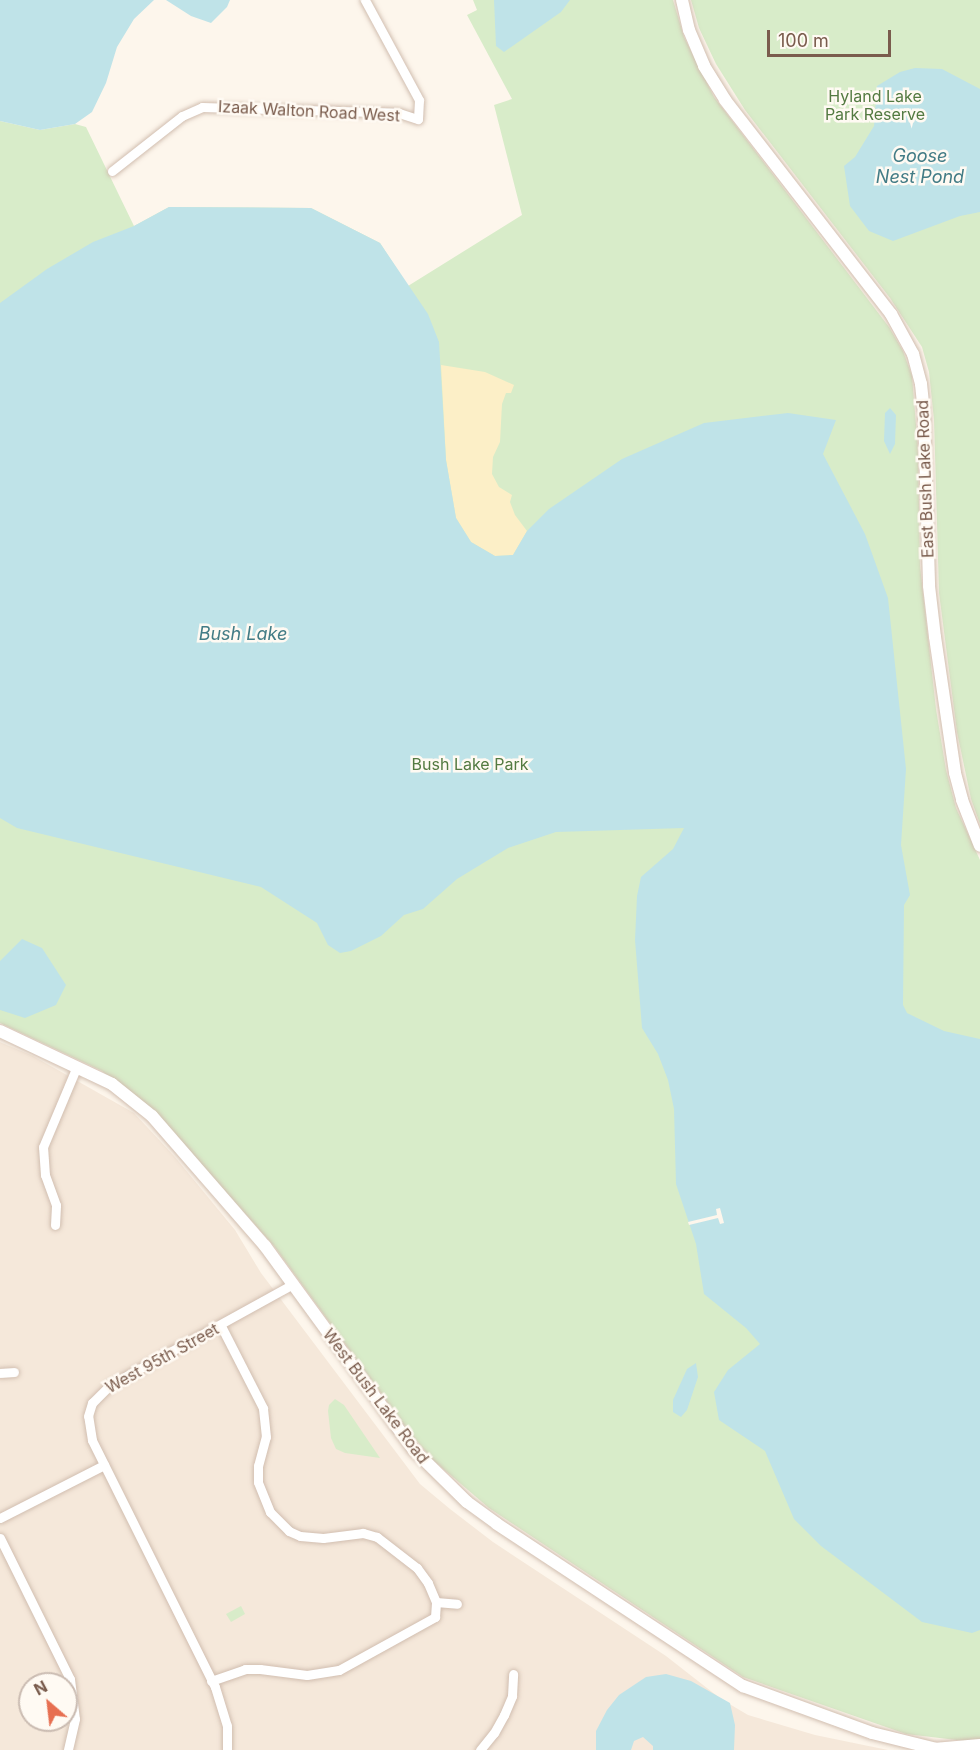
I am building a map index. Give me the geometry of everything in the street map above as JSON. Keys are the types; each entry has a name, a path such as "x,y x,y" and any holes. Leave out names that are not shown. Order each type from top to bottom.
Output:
{"street":[{"name":"Izaak Walton Road West","path":"112,171 182,116 202,106 399,113 418,119 419,100 365,0"},
{"name":"East Bush Lake Road","path":"682,0 689,30 704,66 725,100 891,314 913,354 921,384 924,414 929,586 934,637 955,773 962,800 980,846"},
{"name":"West Bush Lake Road","path":"0,1031 112,1084 152,1116 254,1233 414,1450 460,1496 497,1524 743,1686 872,1733 937,1749 980,1745"},
{"path":"55,1225 56,1205 45,1175 43,1147 77,1066"},
{"name":"West 95th Street","path":"227,1750 227,1726 212,1681 88,1428 92,1403 100,1393 293,1284"},
{"path":"212,1681 245,1669 307,1675 339,1670 435,1617 436,1602 428,1583 417,1568 377,1537 363,1533 323,1538 300,1536 289,1531 270,1512 258,1482 258,1466 266,1437 263,1408 221,1326"},
{"path":"0,1373 14,1372"},
{"path":"0,1518 104,1464"},
{"path":"0,1538 70,1679 75,1719 68,1750"},
{"path":"436,1602 457,1604"},
{"path":"480,1750 495,1733 504,1715 512,1696 513,1674"}],"shaded area":[{"path":"0,1042 33,1056 134,1113 175,1157 235,1230 261,1273 420,1484 450,1509 493,1542 666,1656 721,1699 748,1715 815,1735 888,1750 0,1750"}],"green space":[{"name":"Bush Lake Park","path":"473,0 673,0 684,37 714,97 889,327 903,351 912,376 918,449 920,566 936,709 946,770 956,808 980,860 980,1739 965,1741 906,1734 743,1677 489,1508 433,1460 410,1433 274,1246 156,1114 102,1071 0,1023 0,121 40,130 75,124 86,127 134,226 169,207 311,208 380,243 408,286 522,215 494,105 512,99 467,15 477,10"},
{"name":"Hyland Lake Park Reserve","path":"691,0 980,0 980,824 971,799 957,732 939,593 934,420 929,372 922,347 890,298 745,110 716,64 699,28"},
{"path":"335,1399 344,1405 380,1458 345,1453 336,1449 331,1438 328,1411 329,1405"},
{"path":"241,1606 245,1614 231,1622 226,1614"}],"sand":[{"path":"441,365 485,372 514,385 511,393 506,393 502,404 500,442 493,457 492,474 499,487 512,495 510,502 515,515 527,531 513,555 495,556 471,542 456,518 446,460"}],"water":[{"path":"0,0 154,0 134,19 117,47 106,83 92,112 75,124 40,130 0,121"},
{"path":"166,0 230,0 227,7 211,23 191,16"},
{"path":"494,0 570,0 561,12 504,52 496,46"},
{"name":"Goose Nest Pond","path":"915,68 942,69 980,89 980,212 960,216 893,241 869,231 850,206 844,166 855,157 874,126 877,86 900,72"},
{"name":"Bush Lake","path":"169,207 311,208 380,243 428,314 439,342 446,460 456,518 471,542 495,556 513,555 527,531 549,509 622,459 704,423 788,413 836,420 823,454 865,534 888,598 906,769 901,845 910,895 904,905 903,1005 907,1013 944,1031 980,1039 980,1630 972,1633 922,1622 821,1546 794,1519 765,1451 719,1420 714,1392 728,1370 760,1344 746,1328 704,1294 696,1244 676,1184 674,1109 668,1080 658,1054 642,1028 635,940 637,896 641,877 673,849 684,828 556,832 508,848 457,879 423,909 404,915 381,936 351,951 340,953 328,945 317,923 261,887 17,828 0,818 0,303 47,269 93,242 134,226"},
{"path":"890,408 896,415 895,444 890,454 884,441 885,413"},
{"path":"22,939 42,948 66,985 56,1005 25,1018 0,1010 0,961"},
{"path":"696,1363 698,1377 687,1410 681,1417 673,1412 673,1400 687,1369"},
{"path":"666,1674 691,1681 730,1703 735,1725 734,1750 653,1750 653,1746 643,1737 634,1741 631,1750 596,1750 596,1731 607,1710 619,1695 646,1677"}],"pier":[{"path":"720,1208 724,1223 720,1224 718,1218 689,1225 688,1222 717,1215 716,1209"}]}
